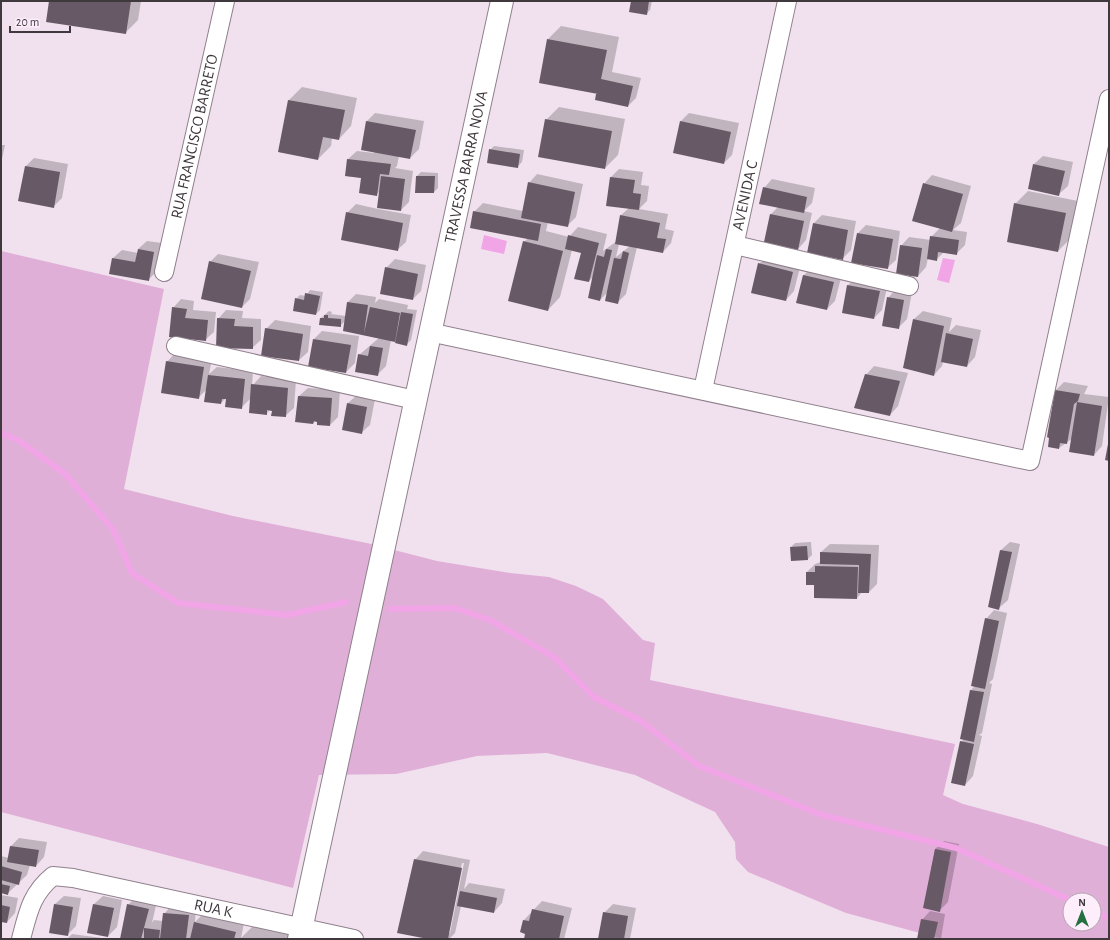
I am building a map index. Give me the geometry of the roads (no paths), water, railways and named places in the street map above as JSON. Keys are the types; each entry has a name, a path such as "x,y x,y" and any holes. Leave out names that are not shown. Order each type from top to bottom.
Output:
{"street":[{"name":"RUA FRANCISCO BARRETO","path":"164,272 225,1"},
{"name":"TRAVESSA BARRA NOVA","path":"301,934 429,332 502,1"},
{"name":"AVENIDA C","path":"703,390 787,1"},
{"path":"429,332 1030,461 1109,98"},
{"path":"735,245 909,286"},
{"path":"176,346 415,400"},
{"name":"RUA K","path":"21,939 32,902 42,885 53,876 73,878 301,934 354,939"}],"waterway":[{"path":"1,433 18,440 64,473 113,529 132,573 178,603 287,615 346,602"},
{"path":"391,609 455,608 490,620 554,657 594,697 641,721 699,766 822,815 956,848 1062,896"},
{"path":"1102,915 1109,918"}]}
